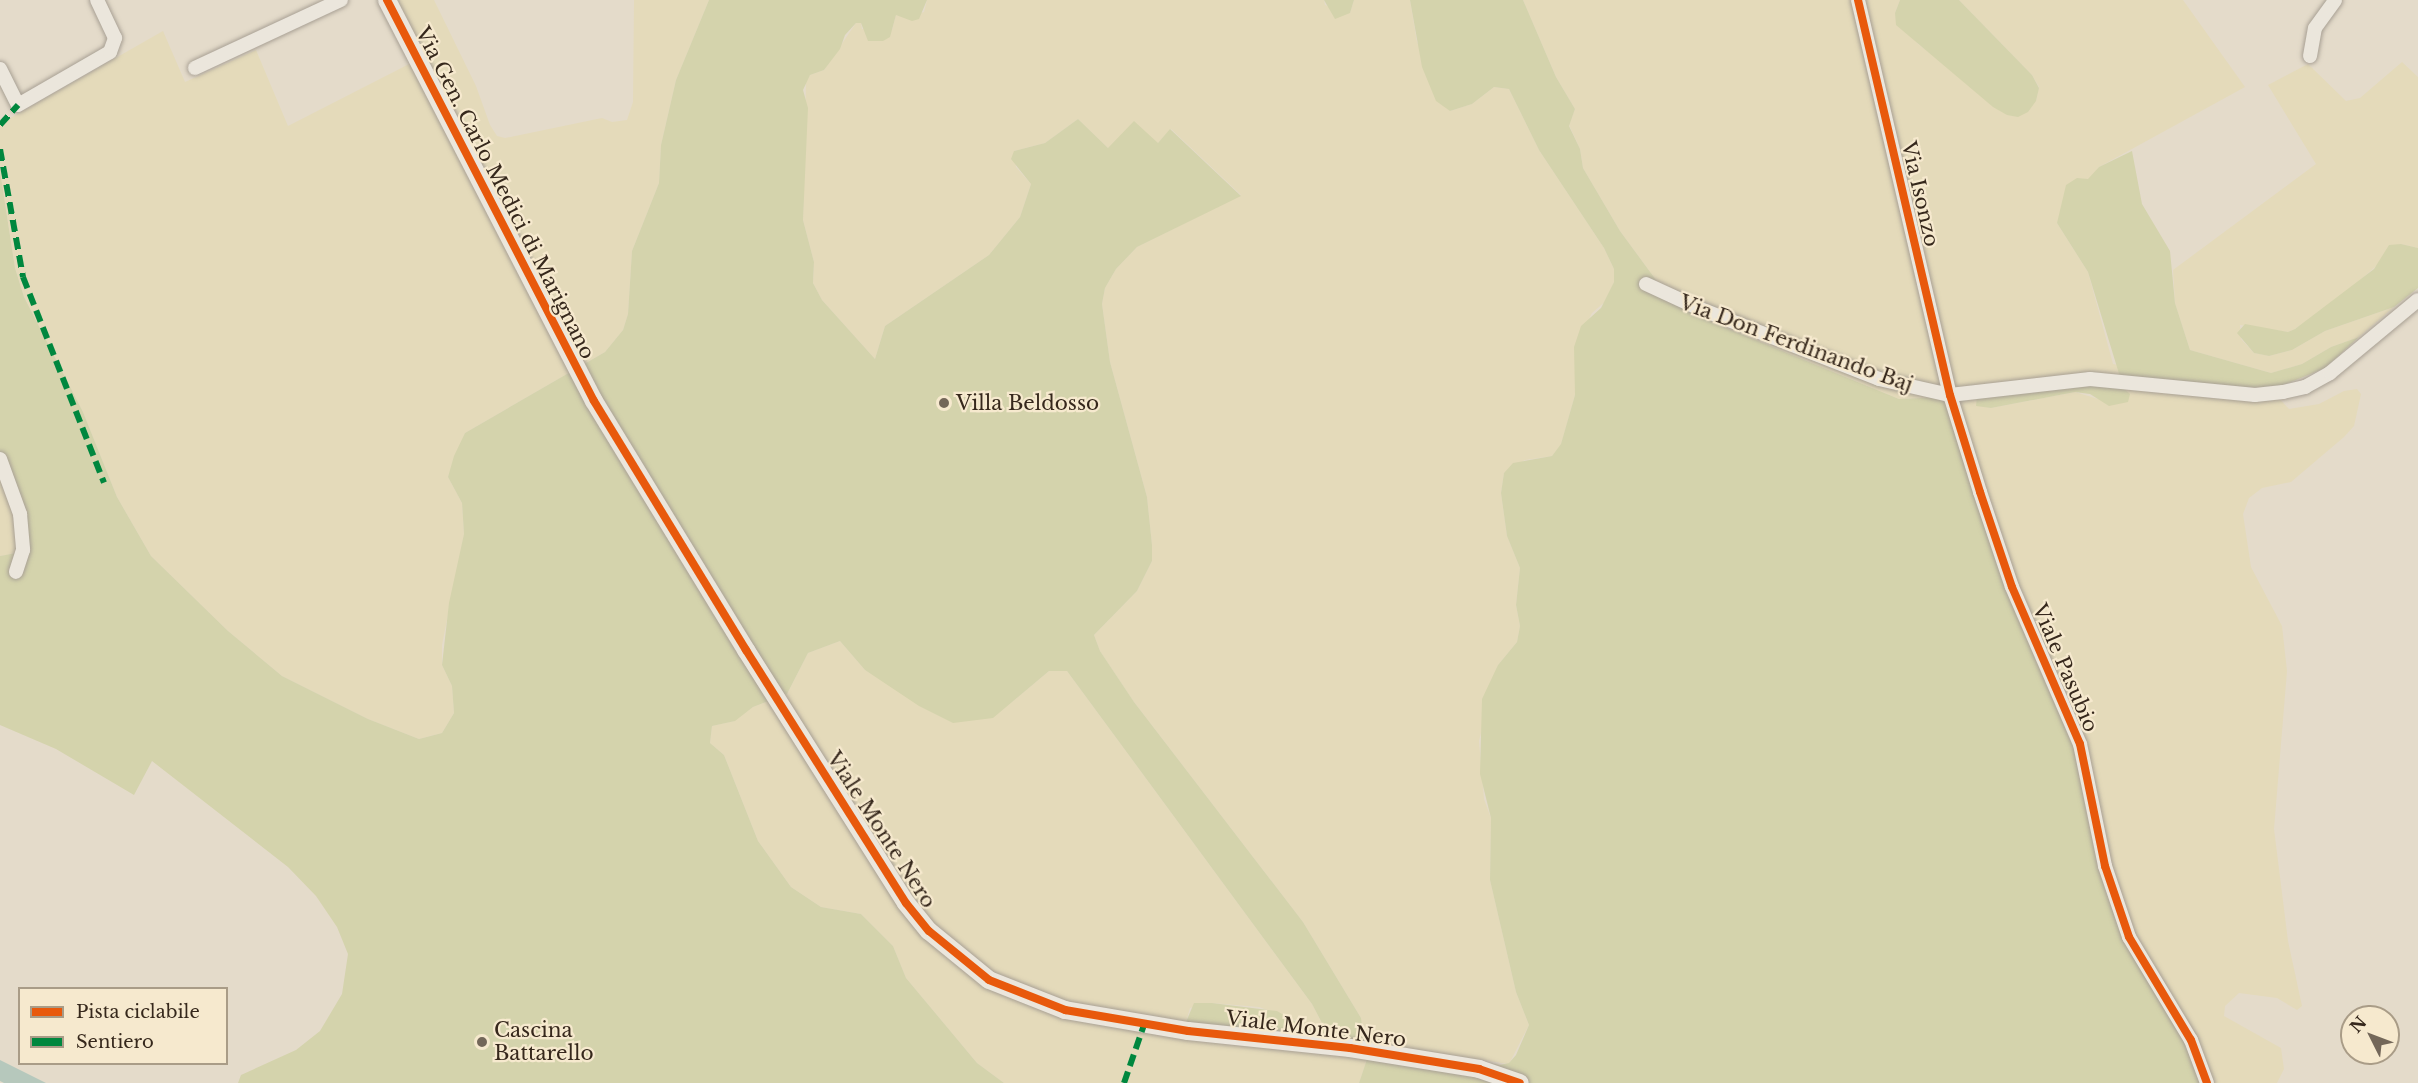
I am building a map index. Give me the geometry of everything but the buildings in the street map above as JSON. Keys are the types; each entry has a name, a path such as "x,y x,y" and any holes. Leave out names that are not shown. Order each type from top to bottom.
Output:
{"street":[{"path":"0,69 18,105 110,52 115,38 97,0"},
{"path":"195,68 341,0"},
{"name":"Via Gen. Carlo Medici di Marignano","path":"387,0 594,401"},
{"name":"Via Isonzo","path":"1858,0 1950,395"},
{"path":"2310,56 2314,28 2335,0"},
{"name":"Via Don Ferdinando Baj","path":"1646,284 1698,309 1879,379 1950,395 2090,379 2255,395 2283,392 2305,387 2330,374 2418,300"},
{"name":"Viale Pasubio","path":"1950,395 2012,587 2080,744 2105,866 2129,937 2191,1040 2207,1083"},
{"name":"Viale Monte Nero","path":"594,401 906,903 956,957 989,980 1065,1010 1188,1031 1358,1049 1479,1069 1520,1083"},
{"path":"0,459 20,514 23,550 16,572"}],"shaded area":[{"path":"387,0 434,0 476,86 490,125 497,136 505,138 602,118 612,122 627,120 633,102 634,0 709,0 676,80 661,145 659,183 632,251 628,314 623,330 605,352 465,433 448,477 462,503 464,535 442,645 442,665 452,686 454,713 442,733 419,739 368,719 282,676 228,631 151,556 117,497 83,412 24,297 15,268 0,171 0,124 163,31 185,82 256,50 288,126 417,60"},
{"path":"927,0 1324,0 1325,5 1350,13 1354,0 1410,0 1417,42 1450,111 1472,104 1494,87 1509,89 1539,150 1604,248 1614,269 1614,282 1607,300 1592,313 1575,347 1575,395 1561,445 1552,456 1525,460 1504,473 1501,493 1507,536 1520,568 1516,605 1520,626 1517,642 1498,665 1479,741 1484,799 1491,818 1490,880 1516,992 1529,1025 1509,1064 1372,1044 1359,1083 1004,1083 977,1063 906,978 893,946 861,914 821,907 791,887 758,841 724,755 710,743 712,726 734,721 753,707 787,694 808,653 840,641 865,670 934,712 1012,702 1049,671 1067,671 1312,1004 1322,1023 1319,1030 1311,1031 1300,1022 1259,1007 1212,1003 1190,1008 1186,1022 1350,1048 1361,1018 1303,922 1134,702 1100,651 1094,635 1137,591 1152,561 1147,497 1110,362 1102,304 1105,288 1116,269 1137,247 1241,195 1171,129 1158,143 1108,148 1078,119 1045,143 1014,151 1016,167 1031,184 1020,217 989,255 885,326 875,359 822,300 813,283 814,262 803,220 806,82 810,75 824,70 856,23 861,23 862,29 892,30 896,15 909,17 924,12"},
{"path":"1523,0 1900,0 1895,13 1918,44 1947,66 2036,101 2039,87 2032,75 1959,0 2183,0 2245,87 2099,167 2057,223 2088,272 2113,364 2276,395 2289,409 2319,404 2344,391 2357,389 2361,394 2354,426 2344,437 2291,482 2262,488 2249,498 2243,514 2251,567 2282,626 2287,671 2274,829 2288,941 2302,1006 2297,1010 2277,998 2239,993 2225,1006 2224,1016 2281,1048 2284,1069 2277,1083 2209,1083 2131,936 2109,863 2096,800 1944,397 1899,399 1719,325 1660,297 1656,280 1620,231 1583,168 1580,149 1569,125 1575,109 1556,77","holes":["2119,385 2098,399 2075,392 1991,408 1976,405"]},
{"path":"2402,62 2418,77 2418,248 2401,244 2341,297 2295,329 2288,332 2240,325 2241,339 2254,353 2269,356 2292,350 2325,331 2394,307 2359,337 2331,347 2302,364 2271,373 2190,350 2175,303 2173,270 2316,164 2268,85 2308,64 2346,101 2360,98"},
{"path":"0,459 23,543 16,553 0,556"},
{"path":"0,1060 46,1083 4,1083 0,1081"}],"green space":[{"path":"709,0 927,0 919,19 912,21 896,15 890,37 883,41 868,41 861,23 856,23 845,35 840,49 824,70 810,75 803,90 808,108 803,220 814,262 813,283 822,300 875,359 885,326 989,255 1020,217 1031,184 1011,159 1014,151 1045,143 1078,119 1108,148 1134,121 1158,143 1170,129 1241,196 1137,247 1116,269 1105,288 1102,304 1110,362 1147,497 1152,561 1137,591 1094,635 1100,651 1134,702 1303,922 1361,1018 1365,1050 1186,1022 1194,1003 1212,1003 1277,1011 1311,1031 1319,1030 1322,1023 1312,1004 1067,671 1049,671 993,718 953,723 919,706 865,670 840,641 808,653 787,694 753,707 735,721 712,726 710,743 724,755 758,841 791,887 821,907 861,914 893,946 906,978 977,1063 1004,1083 238,1083 241,1075 296,1050 320,1031 342,994 348,954 337,927 316,896 288,867 152,761 134,795 56,749 0,725 0,556 16,553 23,543 0,459 0,171 15,268 24,297 83,412 117,497 151,556 228,631 282,676 368,719 419,739 442,733 454,713 452,686 442,665 449,603 464,534 462,503 448,477 454,456 465,433 605,352 623,330 628,314 632,251 659,183 661,145 676,80"},
{"path":"1324,0 1354,0 1350,13 1335,19"},
{"path":"1410,0 1523,0 1556,77 1575,109 1569,126 1580,149 1583,168 1620,231 1656,280 1660,297 1719,325 1899,399 1944,397 2006,590 2073,746 2098,868 2123,940 2185,1043 2200,1083 1359,1083 1372,1044 1500,1065 1509,1063 1516,1055 1529,1025 1516,992 1490,880 1491,818 1480,774 1482,699 1498,665 1517,642 1520,626 1516,605 1520,568 1507,536 1501,493 1504,473 1513,463 1552,456 1561,444 1575,395 1574,347 1581,326 1601,308 1614,282 1614,269 1604,248 1539,150 1509,89 1494,87 1472,104 1450,111 1436,101 1422,67"},
{"path":"1900,0 1959,0 2032,75 2039,88 2036,101 2028,112 2018,117 2007,115 1993,107 1896,25 1895,13"},
{"path":"2132,151 2142,204 2170,251 2175,303 2190,350 2271,373 2302,364 2331,347 2359,337 2325,368 2276,388 2245,390 2120,377 2088,272 2057,223 2066,185 2077,178 2088,179 2099,167"},
{"path":"2401,244 2418,248 2418,288 2394,307 2325,331 2292,350 2269,356 2254,353 2237,333 2245,324 2288,332 2295,329 2374,269 2389,245"},
{"path":"2089,382 2120,385 2130,394 2128,402 2109,406 2090,394 2075,392 1991,408 1976,406 1977,396"}],"marked path":[{"path":"0,125 18,105"},
{"path":"0,149 23,277 104,483"},
{"path":"1124,1083 1144,1025"}],"cycle path":[{"path":"387,0 594,401 746,650 906,903 929,931 989,980 1065,1010 1188,1031 1350,1048 1479,1069 1520,1083"},
{"path":"1858,0 1950,395 1980,492 2012,587 2080,744 2105,866 2129,937 2191,1040 2207,1083"}],"place":[{"name":"Villa Beldosso","path":"944,403"},
{"name":"Cascina Battarello","path":"482,1042"}]}
